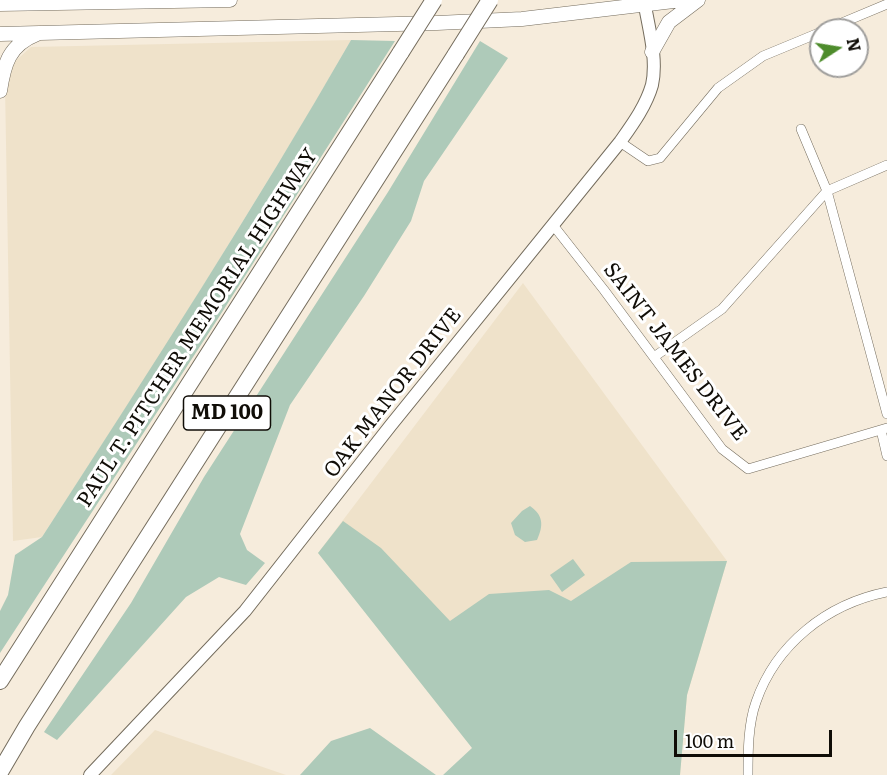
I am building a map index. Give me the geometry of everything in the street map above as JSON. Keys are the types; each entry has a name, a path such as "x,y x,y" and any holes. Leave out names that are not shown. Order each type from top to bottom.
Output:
{"highway":[{"name":"PAUL T. PITCHER MEMORIAL HIGHWAY","path":"0,681 434,0"},
{"name":"MD 100","path":"0,772 39,706 490,0"}],"main road":[{"path":"0,3 231,0"},
{"path":"0,34 522,20 682,0"},
{"path":"652,52 669,22 698,0"},
{"path":"0,91 4,65 9,56 28,38 41,33"}],"street":[{"name":"OAK MANOR DRIVE","path":"90,775 245,611 391,425 620,142 648,96 652,83 652,52 644,3"},
{"path":"854,18 887,4"},
{"path":"620,142 648,161 660,158 718,88 763,56 809,37"},
{"path":"801,129 827,191 887,414"},
{"path":"654,357 722,309 827,191 887,165"},
{"name":"SAINT JAMES DRIVE","path":"553,225 722,449 748,469 884,429"},
{"path":"884,429 887,456"},
{"path":"748,775 748,747 755,703 778,658 810,625 840,607 887,592"}],"shaded area":[{"path":"351,40 305,120 168,343 42,537 13,541 5,86 12,64 31,47"},
{"path":"523,283 727,561 687,695 680,775 318,553"},
{"path":"155,730 286,775 111,775"}],"green space":[{"path":"351,40 395,41 210,331 0,653 0,611 8,595 15,555 42,537 239,228"},
{"path":"480,41 508,58 424,181 411,221 364,296 290,405 240,534 247,550 265,563 246,585 219,577 186,597 57,740 44,732 131,603 204,477 388,192"},
{"path":"530,506 540,517 541,530 537,540 525,542 515,535 511,523"},
{"path":"343,521 381,548 450,621 489,594 549,590 571,601 631,562 727,561 687,695 680,775 443,775 472,748 318,553"},
{"path":"573,559 585,575 562,592 550,575"},
{"path":"370,728 436,775 300,775 331,741"}]}
